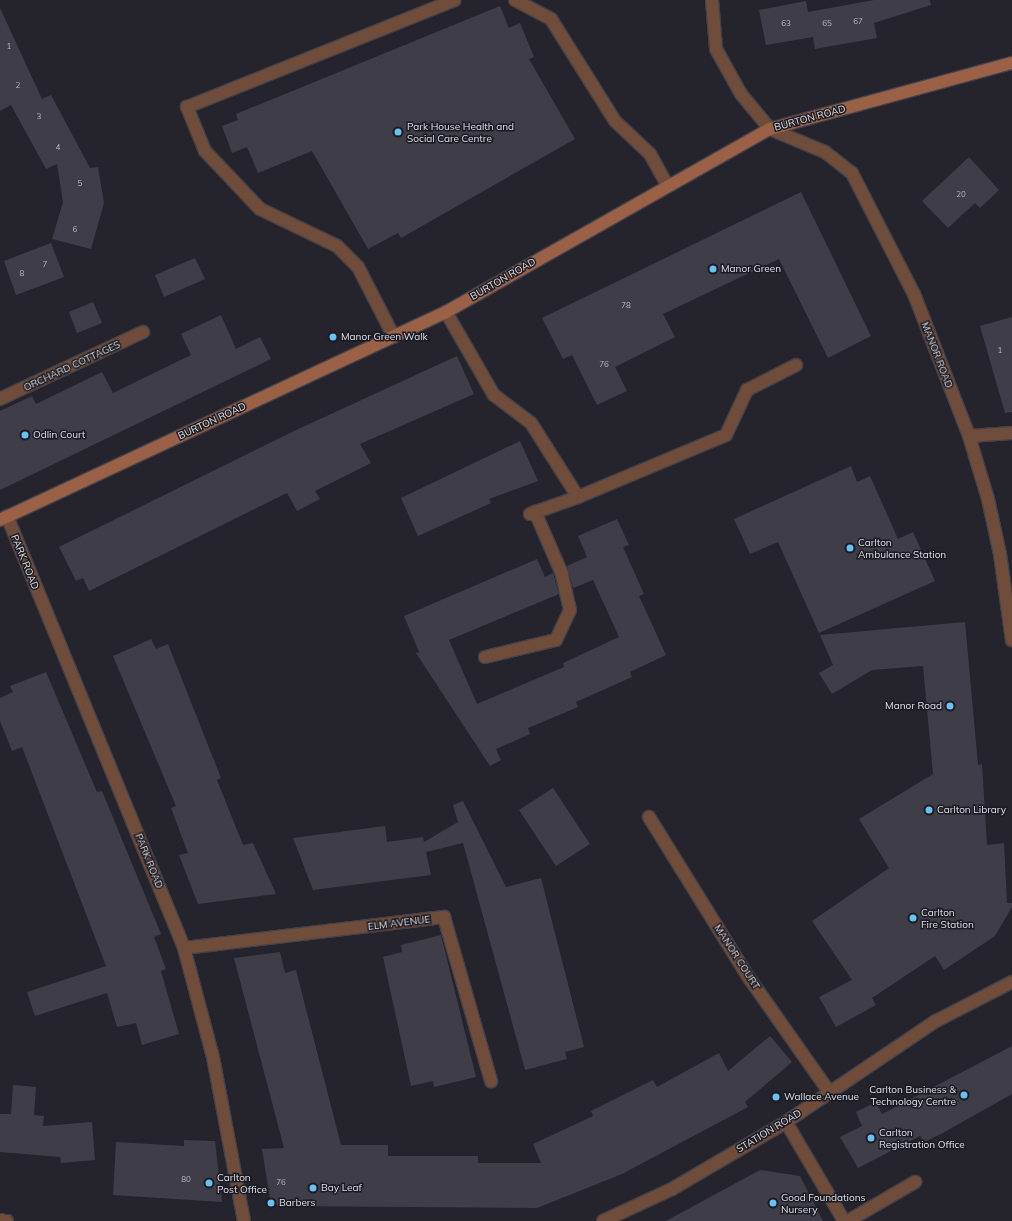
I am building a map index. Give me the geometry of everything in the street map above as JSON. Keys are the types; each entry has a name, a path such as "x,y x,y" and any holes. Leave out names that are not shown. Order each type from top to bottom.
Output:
{"main road":[{"name":"BURTON ROAD","path":"3,518 446,312 667,185 770,128 1012,63"}],"street":[{"path":"394,337 358,267 337,246 260,210 205,151 187,107 454,0"},
{"path":"515,0 551,19 615,121 650,154 667,185"},
{"path":"712,0 716,49 741,94 770,128"},
{"name":"MANOR ROAD","path":"770,128 825,152 852,173 914,294 969,436 1000,554 1012,640"},
{"path":"446,312 494,395 531,423 578,497"},
{"name":"ORCHARD COTTAGES","path":"0,399 143,332"},
{"path":"485,657 556,640 570,610 562,574 533,513 578,497 726,435 747,390 796,366"},
{"path":"969,436 1012,432"},
{"name":"PARK ROAD","path":"3,518 184,948 213,1057 244,1221"},
{"name":"MANOR COURT","path":"649,817 747,975 830,1093"},
{"name":"ELM AVENUE","path":"184,948 444,917 491,1081"},
{"name":"STATION ROAD","path":"603,1221 672,1189 786,1122 936,1021 1012,982"},
{"path":"786,1122 844,1221"},
{"path":"848,1221 915,1182"},
{"path":"0,1220 7,1221"}],"building":[{"path":"874,0 930,0 931,5 874,23 877,38 815,49 813,37 766,45 759,10 806,1 808,12"},
{"name":"Park House Health and Social Care Centre","path":"500,6 509,28 520,23 534,57 529,59 575,139 401,238 398,233 368,249 312,151 258,173 247,147 232,153 222,126 238,120 236,114"},
{"path":"0,8 42,99 51,95 90,168 98,167 104,203 91,249 52,239 63,202 57,164 46,169 11,105 0,111"},
{"path":"969,157 999,190 980,208 975,203 948,228 922,201"},
{"path":"801,192 871,336 828,358 779,259 663,314 675,337 615,367 627,391 597,405 572,355 563,359 542,318"},
{"path":"51,243 64,277 16,295 4,261"},
{"path":"195,258 205,279 164,297 155,275"},
{"path":"93,302 102,323 77,333 69,312"},
{"path":"221,315 236,349 260,337 271,359 0,490 0,411 32,396 36,404 102,372 113,393 191,355 181,334"},
{"path":"1012,317 1012,412 1005,413 980,326"},
{"path":"457,356 474,394 360,444 371,463 315,491 320,499 297,511 287,493 89,591 83,578 76,581 59,547 294,431"},
{"path":"520,441 538,481 489,499 491,503 418,536 401,498"},
{"name":"Carlton Ambulance Station","path":"851,466 857,482 870,476 898,539 913,532 935,581 819,633 778,542 750,554 734,519"},
{"path":"617,519 629,545 623,547 644,594 639,596 666,655 630,672 632,677 576,702 578,707 528,728 530,734 496,749 501,760 490,766 416,653 419,652 404,616 537,559 545,577 553,573 559,594 449,640 477,704 564,667 563,663 619,637 593,580 573,588 567,566 587,557 578,536"},
{"path":"965,622 978,765 982,764 987,845 1004,843 1007,903 1012,903 1012,907 995,936 944,970 935,956 872,998 876,1005 836,1027 819,997 852,980 812,921 889,868 859,819 933,774 923,666 872,670 832,694 819,673 833,665 820,635"},
{"path":"151,639 156,649 168,644 221,778 217,780 243,845 253,843 276,894 198,904 179,855 188,853 171,808 176,806 113,656"},
{"path":"46,672 97,792 102,791 161,934 154,937 166,969 161,971 179,1034 142,1045 136,1023 117,1027 107,993 35,1016 27,992 106,966 22,747 12,751 0,721 0,698 13,692 10,686"},
{"path":"553,788 590,844 556,866 519,810"},
{"path":"463,801 506,887 541,878 584,1047 565,1052 567,1059 525,1070 463,843 426,852 431,875 313,890 293,838 385,826 387,842 423,837 424,842 458,822 453,805"},
{"path":"441,935 476,1077 434,1087 433,1081 411,1086 383,957 402,952 401,945"},
{"path":"280,952 285,973 296,970 341,1145 388,1145 388,1156 478,1156 478,1163 541,1163 533,1144 593,1116 591,1111 653,1080 657,1087 719,1053 728,1071 770,1036 792,1062 745,1102 748,1107 622,1174 537,1208 278,1206 270,1199 262,1149 284,1148 234,958"},
{"name":"Carlton Business & Technology Centre","path":"1012,1046 1012,1094 941,1134 924,1142 920,1136 858,1168 840,1137 862,1126 856,1112 876,1102 882,1114"},
{"path":"13,1085 36,1087 34,1115 44,1116 43,1126 92,1122 95,1160 61,1163 60,1157 0,1152 0,1114 11,1114"},
{"path":"184,1140 215,1141 222,1202 113,1195 116,1142 184,1146"},
{"path":"760,1170 800,1176 823,1221 666,1221"}],"place":[{"name":"Park House Health and Social Care Centre","path":"398,132"},
{"name":"Manor Green","path":"713,269"},
{"name":"Manor Green Walk","path":"333,337"},
{"name":"Odlin Court","path":"25,435"},
{"name":"Carlton Ambulance Station","path":"850,548"},
{"name":"Manor Road","path":"950,706"},
{"name":"Carlton Library","path":"929,810"},
{"name":"Carlton Fire Station","path":"913,918"},
{"name":"Carlton Business & Technology Centre","path":"964,1095"},
{"name":"Wallace Avenue","path":"776,1097"},
{"name":"Carlton Registration Office","path":"871,1138"},
{"name":"Carlton Post Office","path":"209,1183"},
{"name":"Bay Leaf","path":"313,1188"},
{"name":"Barbers","path":"271,1203"},
{"name":"Good Foundations Nursery","path":"773,1203"}]}
